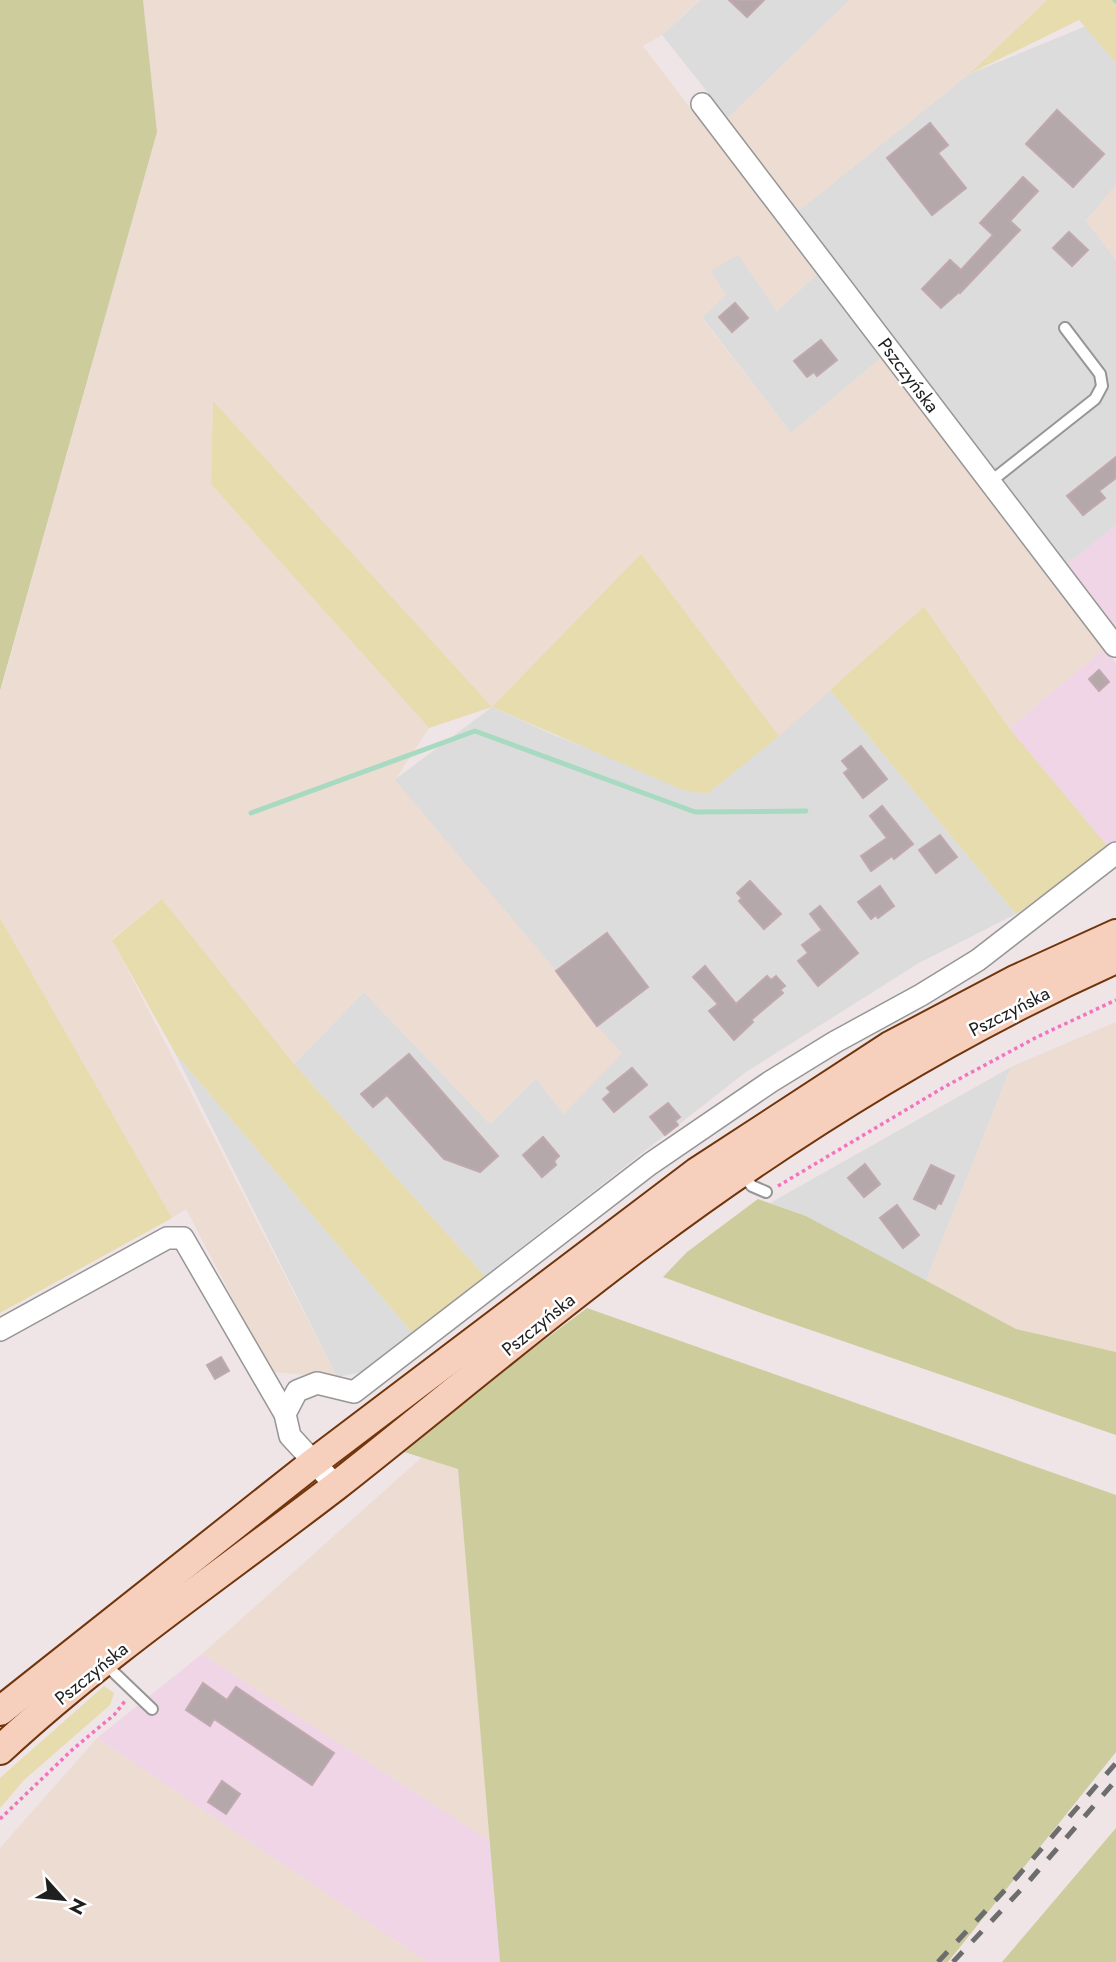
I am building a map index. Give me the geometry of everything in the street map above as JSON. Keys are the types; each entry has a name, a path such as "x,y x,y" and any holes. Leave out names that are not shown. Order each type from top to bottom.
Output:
{"main road":[{"name":"Pszczyńska","path":"0,1712 313,1463 697,1172 808,1097 890,1046 1017,979 1116,934"},
{"name":"Pszczyńska","path":"0,1750 103,1662 335,1486 573,1296 740,1172 887,1077 993,1019 1116,958"}],"street":[{"name":"Pszczyńska","path":"702,104 1116,647"},
{"path":"285,1414 297,1391 317,1383 354,1392 650,1164 824,1049 978,960 1116,853"},
{"path":"0,1331 167,1238 183,1238 285,1414 290,1436 335,1486"}],"lane":[{"path":"990,482 1095,399 1102,386 1100,374 1065,328"},
{"path":"740,1172 752,1186 766,1192"},
{"path":"103,1662 152,1709"}],"path":[{"path":"766,1192 793,1179 946,1086 1037,1037 1116,1000"},
{"path":"0,1819 73,1749 114,1715 133,1691"}],"shaded area":[{"path":"143,0 699,0 662,35 643,46 817,274 777,311 738,255 711,271 726,295 702,318 791,433 881,358 1105,648 1009,728 924,608 779,736 641,555 492,707 213,402 211,484 429,728 395,780 622,1053 564,1114 536,1078 490,1124 364,992 294,1064 162,899 112,939 337,1377 271,1372 186,1209 172,1218 0,918 0,693 157,132"},
{"path":"700,0 850,0 728,118 662,35"},
{"path":"850,0 1047,0 969,74 797,212 728,118"},
{"path":"1047,0 1116,0 1116,63 1079,20 969,74"},
{"path":"1086,26 1116,62 1116,185 1086,221 1116,260 1116,525 1066,565 797,212 969,74"},
{"path":"1116,185 1116,260 1086,221"},
{"path":"738,254 777,311 817,274 881,358 791,433 702,317 726,295 710,271"},
{"path":"213,401 492,707 429,728 211,484"},
{"path":"1116,525 1116,628 1066,565"},
{"path":"641,554 779,736 707,794 683,790 492,707"},
{"path":"924,607 1009,728 1109,848 1016,914 830,690"},
{"path":"1105,648 1116,663 1116,842 1109,848 1009,728"},
{"path":"830,690 1016,914 919,963 746,1072 485,1276 294,1064 364,992 490,1124 536,1078 564,1114 597,1026 556,971 394,780 492,707 556,736 707,794"},
{"path":"162,899 294,1064 485,1276 414,1335 175,1053 112,940"},
{"path":"0,918 172,1218 0,1313"},
{"path":"1116,1022 1116,1352 1016,1329 926,1281 1011,1067"},
{"path":"175,1053 414,1335 362,1372 337,1377"},
{"path":"1011,1067 926,1281 806,1216 770,1203"},
{"path":"422,1457 458,1469 490,1841 202,1654"},
{"path":"202,1654 490,1841 500,1962 427,1962 97,1738"},
{"path":"104,1686 114,1693 110,1705 24,1780 0,1808 0,1778"},
{"path":"97,1738 427,1962 0,1962 0,1848"}],"green space":[{"path":"0,0 143,0 157,132 0,691"},
{"path":"758,1199 806,1216 1016,1329 1116,1352 1116,1435 663,1277 687,1252"},
{"path":"587,1308 1116,1495 1116,1752 948,1962 500,1962 458,1469 398,1450"},
{"path":"1116,1828 1116,1962 1002,1962"}],"building":[{"path":"729,0 764,0 747,17"},
{"path":"1057,110 1104,154 1073,187 1026,144"},
{"path":"930,123 948,145 938,153 966,188 932,215 887,158"},
{"path":"1023,177 1038,191 1010,221 1020,230 960,293 941,308 922,289 950,260 961,270 993,235 980,223"},
{"path":"1069,232 1088,250 1072,266 1053,248"},
{"path":"735,303 748,318 732,332 719,317"},
{"path":"821,340 837,360 817,376 814,372 807,377 794,361"},
{"path":"1116,457 1116,478 1099,491 1105,498 1083,515 1067,496"},
{"path":"1099,670 1109,682 1099,691 1089,679"},
{"path":"861,746 887,779 863,798 844,773 849,769 842,761"},
{"path":"882,806 913,844 894,859 892,856 871,871 861,856 887,838 870,816"},
{"path":"940,835 957,857 936,873 919,850"},
{"path":"750,881 781,914 764,929 739,901 742,898 737,893"},
{"path":"880,886 894,906 878,918 876,915 871,919 858,902"},
{"path":"820,906 858,953 818,986 798,961 808,953 802,945 822,930 810,914"},
{"path":"607,933 648,987 597,1026 556,971"},
{"path":"705,966 736,1004 767,976 771,980 776,976 785,986 780,990 783,993 751,1020 753,1022 734,1040 709,1011 718,1004 693,977"},
{"path":"409,1054 498,1156 480,1172 444,1159 387,1095 373,1107 361,1094"},
{"path":"632,1068 647,1085 614,1112 603,1099 611,1092 607,1088"},
{"path":"668,1103 680,1117 675,1121 678,1125 665,1135 650,1117"},
{"path":"543,1137 559,1156 554,1161 556,1165 542,1177 523,1155"},
{"path":"865,1164 880,1184 864,1197 848,1178"},
{"path":"931,1165 954,1176 941,1204 938,1203 935,1209 914,1199"},
{"path":"897,1205 919,1235 903,1248 880,1218"},
{"path":"221,1357 229,1371 215,1379 207,1365"},
{"path":"203,1683 227,1700 236,1687 334,1753 312,1785 214,1719 210,1726 186,1710"},
{"path":"222,1781 240,1794 226,1814 208,1802"}],"waterway":[{"path":"251,813 475,731 695,812 806,811"}],"railway":[{"path":"938,1962 1017,1877 1116,1763"},
{"path":"953,1962 1030,1880 1116,1780"}]}
